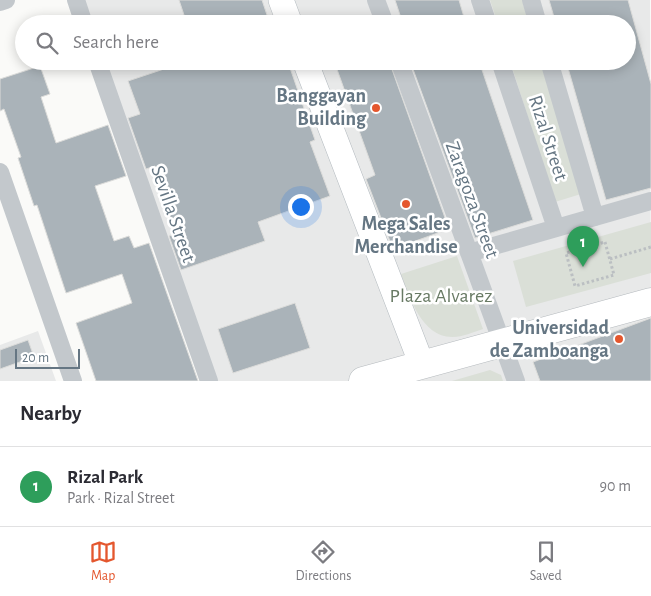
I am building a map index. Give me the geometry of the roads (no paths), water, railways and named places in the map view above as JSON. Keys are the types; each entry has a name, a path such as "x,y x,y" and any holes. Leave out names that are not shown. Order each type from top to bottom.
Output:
{"main road":[{"path":"363,381 651,302"}],"street":[{"path":"0,2 6,0"},
{"path":"76,0 81,15"},
{"path":"281,0 287,15"},
{"path":"376,0 382,15"},
{"path":"480,0 485,15"},
{"path":"531,0 535,15"},
{"name":"Sevilla Street","path":"100,70 209,381"},
{"path":"308,70 422,365"},
{"name":"Zaragoza Street","path":"402,70 516,381"},
{"name":"Rizal Street","path":"503,70 556,228"},
{"name":"Rizal Street","path":"552,70 594,217"},
{"path":"0,172 73,381"},
{"path":"469,253 651,201"}],"place":[{"name":"Banggayan Building","path":"376,108"},
{"name":"Mega Sales Merchandise","path":"406,204"},
{"name":"Rizal Park","path":"583,267"},
{"name":"Universidad de Zamboanga","path":"619,339"}],"park label":[{"name":"Plaza Alvarez","path":"441,296"}]}
